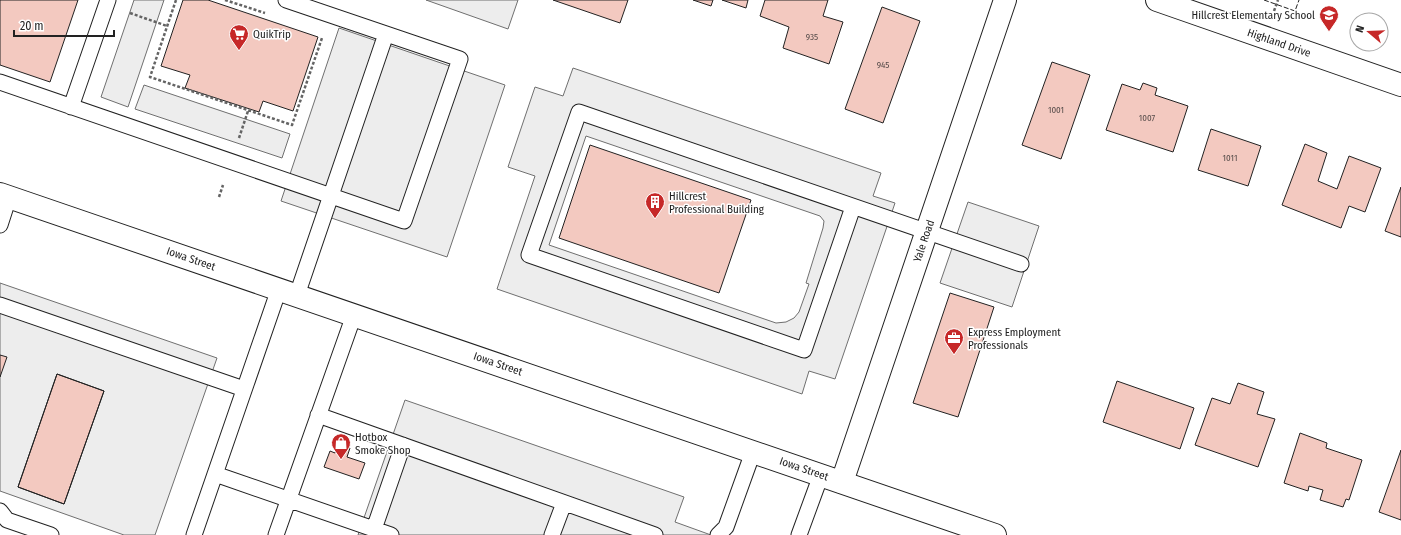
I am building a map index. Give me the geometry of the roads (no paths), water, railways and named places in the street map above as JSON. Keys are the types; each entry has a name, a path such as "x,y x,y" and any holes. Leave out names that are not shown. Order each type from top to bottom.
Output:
{"main road":[{"name":"Yale Road","path":"842,482 1006,0"},
{"name":"Highland Drive","path":"1157,0 1401,85"},
{"name":"Iowa Street","path":"5,195 995,535"}],"lane":[{"path":"71,107 108,0"},
{"path":"0,82 404,221 460,59 286,0"},
{"path":"194,535 244,389 331,196 386,34"},
{"path":"853,207 804,350 529,255 578,112 1021,264"},
{"path":"0,225 5,195"},
{"path":"0,305 244,389"},
{"path":"276,535 354,315"},
{"path":"318,415 655,535"},
{"path":"374,529 403,445"},
{"path":"718,535 726,527 753,452"},
{"path":"215,474 391,535"},
{"path":"799,535 821,475"},
{"path":"552,535 564,503"},
{"path":"0,511 7,520 51,535"}],"place":[{"name":"Hillcrest Elementary School","path":"1329,32"},
{"name":"QuikTrip","path":"239,51"},
{"name":"Hillcrest Professional Building","path":"655,219"},
{"name":"Express Employment Professionals","path":"954,355"},
{"name":"Hotbox Smoke Shop","path":"341,460"}]}
